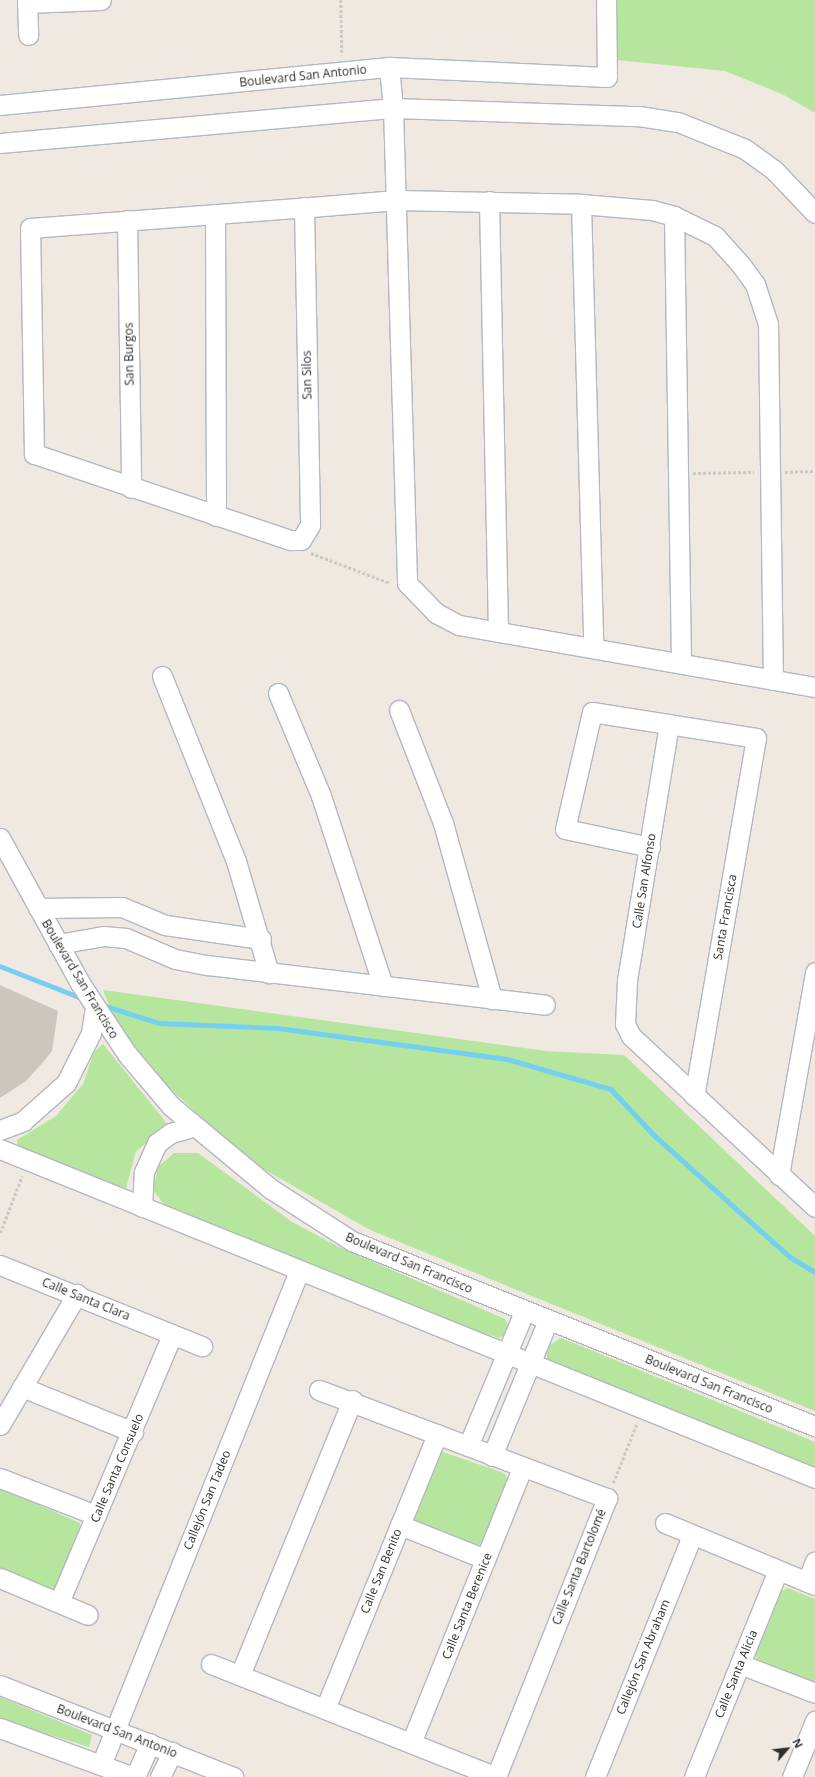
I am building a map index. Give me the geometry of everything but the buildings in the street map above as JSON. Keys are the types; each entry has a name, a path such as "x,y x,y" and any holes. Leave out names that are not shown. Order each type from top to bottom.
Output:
{"street":[{"path":"28,34 27,2 101,0"},
{"name":"Boulevard San Antonio","path":"0,105 389,67 607,77 606,0"},
{"path":"389,67 393,108 405,564 407,583 436,613 459,625 681,662 815,687"},
{"path":"0,143 393,108 639,116 678,122 744,149 774,170 815,213"},
{"path":"301,540 290,540 130,488 34,454 30,228 396,200 581,204 652,210 674,216 715,236 742,265 762,301 768,324 773,680"},
{"path":"490,201 498,632"},
{"path":"581,204 593,647"},
{"name":"San Silos","path":"301,540 310,525 304,207"},
{"path":"215,214 216,516"},
{"path":"674,216 681,474 681,662"},
{"name":"San Burgos","path":"127,220 130,488"},
{"path":"162,676 236,861 261,939 269,973"},
{"path":"278,693 321,796 383,986"},
{"path":"399,710 443,823 492,999"},
{"path":"650,847 565,829 592,712 669,724"},
{"name":"Santa Francisca","path":"669,724 756,738 694,1096"},
{"name":"Calle San Alfonso","path":"669,724 624,1012 631,1036 694,1096"},
{"name":"Boulevard San Francisco","path":"0,838 94,1008 106,1026 151,1084 195,1126 271,1189 337,1233 548,1320 815,1426"},
{"path":"38,908 122,907 176,926 261,939"},
{"path":"170,957 176,926"},
{"path":"58,944 104,936 126,938 170,957 269,973 545,1005"},
{"path":"779,1175 815,972"},
{"path":"0,1130 23,1121 66,1083 91,1033 94,1008"},
{"path":"694,1096 815,1207"},
{"path":"142,1206 144,1172 157,1143 171,1133 195,1126"},
{"path":"0,1149 815,1478"},
{"name":"Calle Santa Clara","path":"0,1266 77,1294 172,1335 202,1346"},
{"name":"Callejón San Tadeo","path":"101,1765 299,1270"},
{"path":"0,1425 77,1294"},
{"path":"468,1446 508,1354 525,1310"},
{"path":"492,1456 548,1320"},
{"name":"Calle Santa Consuelo","path":"60,1600 133,1432 172,1335"},
{"path":"22,1387 133,1432"},
{"name":"Calle Santa Bartolomé","path":"212,1664 496,1777 607,1498 522,1468 352,1400 319,1390"},
{"path":"240,1675 352,1400"},
{"name":"Calle San Benito","path":"325,1709 437,1434"},
{"name":"Calle Santa Berenice","path":"411,1743 522,1468"},
{"path":"0,1478 96,1516"},
{"path":"665,1524 811,1584 815,1561"},
{"path":"400,1525 485,1559"},
{"name":"Callejón San Abraham","path":"595,1777 692,1536"},
{"name":"Calle Santa Alicia","path":"694,1777 778,1570"},
{"path":"2,1583 60,1600 88,1615"},
{"path":"740,1664 815,1693"},
{"name":"Boulevard San Antonio","path":"0,1685 116,1729 234,1777"},
{"path":"792,1777 815,1721"},
{"path":"0,1728 134,1777 150,1743"},
{"path":"160,1777 172,1752"}],"path":[{"path":"341,0 343,72"},
{"path":"681,474 815,471"},
{"path":"301,540 312,554 415,592"},
{"path":"0,1233 28,1160"},
{"path":"607,1498 642,1408"}],"green space":[{"path":"616,0 815,0 815,113 784,95 725,71 617,60"},
{"path":"103,990 546,1051 624,1055 815,1236 815,1411 370,1230 253,1163 160,1080 114,1018"},
{"path":"103,1044 169,1126 136,1151 125,1192 18,1146 17,1140 56,1116 83,1084 94,1052"},
{"path":"174,1153 198,1153 292,1222 339,1247 505,1319 511,1331 499,1338 457,1324 166,1207 153,1190 158,1167"},
{"path":"561,1338 815,1442 815,1472 547,1363 547,1347"},
{"path":"440,1451 504,1473 508,1479 486,1535 477,1548 418,1526 413,1516"},
{"path":"0,1488 80,1523 78,1545 59,1584 52,1590 0,1570"},
{"path":"788,1588 815,1599 815,1684 757,1662 755,1650 778,1593"},
{"path":"0,1697 92,1735 89,1747 0,1719"}],"waterway":[{"path":"0,966 84,999"},
{"path":"102,1005 159,1023 278,1028 507,1059 611,1089 654,1135 790,1257 815,1272"}]}
